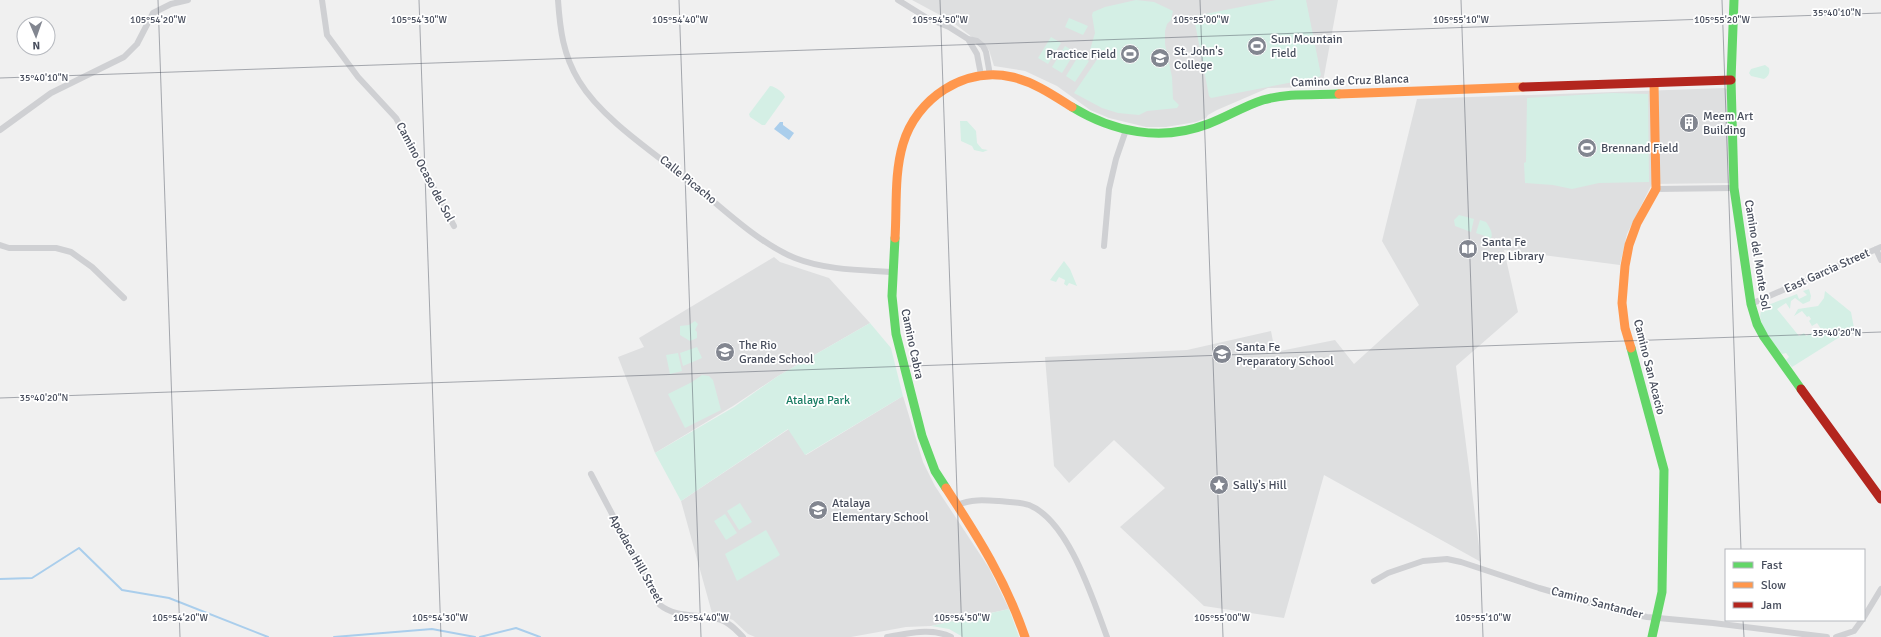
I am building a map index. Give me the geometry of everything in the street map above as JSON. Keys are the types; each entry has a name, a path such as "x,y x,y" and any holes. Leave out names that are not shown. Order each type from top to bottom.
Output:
{"street":[{"path":"0,130 51,93 124,57 137,44 153,14 162,8 188,0"},
{"name":"Camino Ocaso del Sol","path":"322,0 327,35 358,77 396,118 454,226"},
{"name":"Calle Picacho","path":"558,0 563,48 572,71 588,94 616,122 752,231 783,253 811,264 893,272"},
{"path":"898,0 918,13 949,27 968,39 977,41 983,46 986,52 986,75"},
{"name":"Camino del Monte Sol","path":"1734,0 1731,80 1734,188 1751,304 1757,324 1764,337 1881,499"},
{"path":"968,39 977,54 986,75"},
{"name":"Camino Cabra","path":"986,75 959,82 943,90 930,99 910,125 901,149 893,272 893,318 924,443 935,471 985,546 998,570 1016,611 1025,637"},
{"name":"Camino de Cruz Blanca","path":"986,75 1012,76 1031,81 1096,120 1126,130 1160,134 1190,130 1218,120 1251,103 1282,96 1731,80"},
{"path":"1654,83 1656,189 1734,188"},
{"path":"1104,246 1109,189 1126,130"},
{"name":"Camino San Acacio","path":"1652,637 1662,592 1664,470 1625,328 1622,303 1628,245 1637,223 1656,189"},
{"path":"0,245 8,248 50,248 72,252 92,267 124,298"},
{"path":"1879,248 1881,260"},
{"name":"East Garcia Street","path":"1751,304 1879,248"},
{"name":"Apodaca Hill Street","path":"591,474 660,605 673,612 720,620 731,625 744,637"},
{"path":"957,505 975,500 1013,502 1028,505 1042,513 1059,531 1074,555 1108,637"},
{"name":"Camino Santander","path":"1374,581 1423,561 1447,559 1461,562 1600,606 1648,617 1827,637"},
{"path":"1865,615 1881,589"},
{"path":"1836,637 1854,631 1861,621"},
{"path":"1770,630 1770,637"},
{"path":"887,637 936,632 951,637"}],"shaded area":[{"name":"St. John's College","path":"912,0 1338,0 1322,87 1268,88 1217,110 1208,115 1206,118 1196,122 1166,127 1146,127 1109,118 1090,110 1057,86 1025,71 994,66 989,50 951,21"},
{"name":"Santa Fe Preparatory School","path":"1727,89 1729,183 1652,184 1627,234 1620,265 1504,250 1518,312 1456,366 1481,562 1324,475 1284,618 1204,606 1120,527 1165,488 1114,440 1069,483 1054,466 1045,357 1187,350 1271,331 1275,352 1335,340 1354,364 1419,305 1382,241 1417,99"},
{"name":"The Rio Grande School","path":"774,257 780,262 829,278 870,323 778,376 733,406 655,453 618,357 644,347 639,338"},
{"name":"Atalaya Elementary School","path":"903,396 923,462 935,486 989,568 1009,609 931,626 906,627 851,637 755,637 748,634 733,620 712,613 681,501 789,429 806,455"}],"green space":[{"name":"Practice Field","path":"1136,0 1154,2 1173,11 1171,20 1167,24 1165,31 1165,44 1172,77 1173,99 1179,105 1177,108 1147,111 1139,115 1118,113 1102,108 1074,93 1098,58 1090,50 1095,33 1092,15 1093,12 1105,7"},
{"name":"Sun Mountain Field","path":"1276,0 1306,0 1321,75 1319,77 1211,98 1209,96 1194,18 1195,16"},
{"path":"1069,18 1088,26 1083,35 1065,27"},
{"path":"1051,37 1061,43 1048,64 1038,58"},
{"path":"1065,46 1075,52 1062,73 1052,67"},
{"path":"1079,55 1089,61 1075,82 1066,76"},
{"path":"1765,65 1769,68 1769,71 1768,76 1764,79 1751,76 1749,73 1751,69"},
{"path":"770,86 779,90 785,97 765,125 762,125 750,117 749,114"},
{"name":"Brennand Field","path":"1613,93 1648,94 1649,182 1599,183 1572,189 1553,185 1525,183 1524,163 1526,162 1527,98"},
{"path":"960,121 967,121 976,131 977,143 982,149 988,150 983,152 974,150 972,146 961,141"},
{"path":"1459,215 1474,219 1471,232 1455,226 1454,220"},
{"path":"1480,220 1486,222 1492,233 1491,238 1486,242 1487,240 1484,239 1485,236 1476,233"},
{"path":"1064,261 1070,269 1077,286 1069,283 1067,286 1064,284 1065,280 1059,277 1056,282 1050,280"},
{"path":"1809,289 1811,296 1810,301 1803,304 1795,298 1791,301 1790,309 1786,303 1777,309 1799,336 1804,333 1806,336 1821,329 1817,323 1812,326 1809,321 1811,319 1809,316 1807,317 1802,311 1794,316 1798,309 1818,306 1824,298 1825,291 1851,312 1854,328 1792,367 1786,360 1789,357 1786,353 1782,354 1762,324 1760,318 1761,312 1764,308 1776,302 1797,294 1799,299 1807,295 1803,291"},
{"path":"695,321 698,324 695,330 697,332 697,338 690,341 680,335 680,326 689,325"},
{"name":"Atalaya Park","path":"870,323 891,348 903,396 805,455 788,429 681,501 655,453 734,407 778,376"},
{"path":"697,347 702,358 683,366 680,353"},
{"path":"678,353 682,371 670,374 666,355"},
{"path":"702,375 709,376 713,380 721,410 685,428 668,394 692,382"},
{"path":"740,503 752,522 739,530 727,511"},
{"path":"725,514 737,533 726,540 714,521"},
{"path":"766,530 780,555 737,581 725,554"},
{"path":"1009,609 1019,637 963,637 949,629 931,626"}],"water":[{"path":"780,122 783,122 783,125 794,133 789,140 774,129"}],"waterway":[{"path":"0,579 32,578 79,548 122,590 169,598 268,637"},
{"path":"480,637 516,628 540,637"},
{"path":"334,637 432,629 475,637"}],"traffic: fast":[{"path":"1734,0 1731,80 1734,188 1751,304 1757,324 1764,337 1801,389"},
{"path":"1072,107 1104,123 1138,132 1155,133 1173,132 1208,124 1256,102 1272,98 1291,95 1339,94"},
{"path":"895,238 892,296 896,334 922,436 935,471 946,488"},
{"path":"1631,348 1664,470 1662,592 1652,637"}],"traffic: slow":[{"path":"895,238 898,167 903,144 909,128 919,113 931,100 944,90 977,76 994,75 1012,77 1036,86 1072,107"},
{"path":"1631,348 1625,328 1622,303 1625,266 1629,245 1637,223 1656,189 1654,83"},
{"path":"1339,94 1523,87"},
{"path":"946,488 980,542 1000,578 1025,637"}],"traffic: jam":[{"path":"1523,87 1731,80"},
{"path":"1801,389 1881,499"}],"place":[{"name":"Sun Mountain Field","path":"1257,46"},
{"name":"Practice Field","path":"1130,54"},
{"name":"St. John's College","path":"1160,58"},
{"name":"Meem Art Building","path":"1689,123"},
{"name":"Brennand Field","path":"1587,148"},
{"name":"Santa Fe Prep Library","path":"1468,249"},
{"name":"The Rio Grande School","path":"725,352"},
{"name":"Santa Fe Preparatory School","path":"1222,354"},
{"name":"Sally's Hill","path":"1219,485"},
{"name":"Atalaya Elementary School","path":"818,510"}]}
